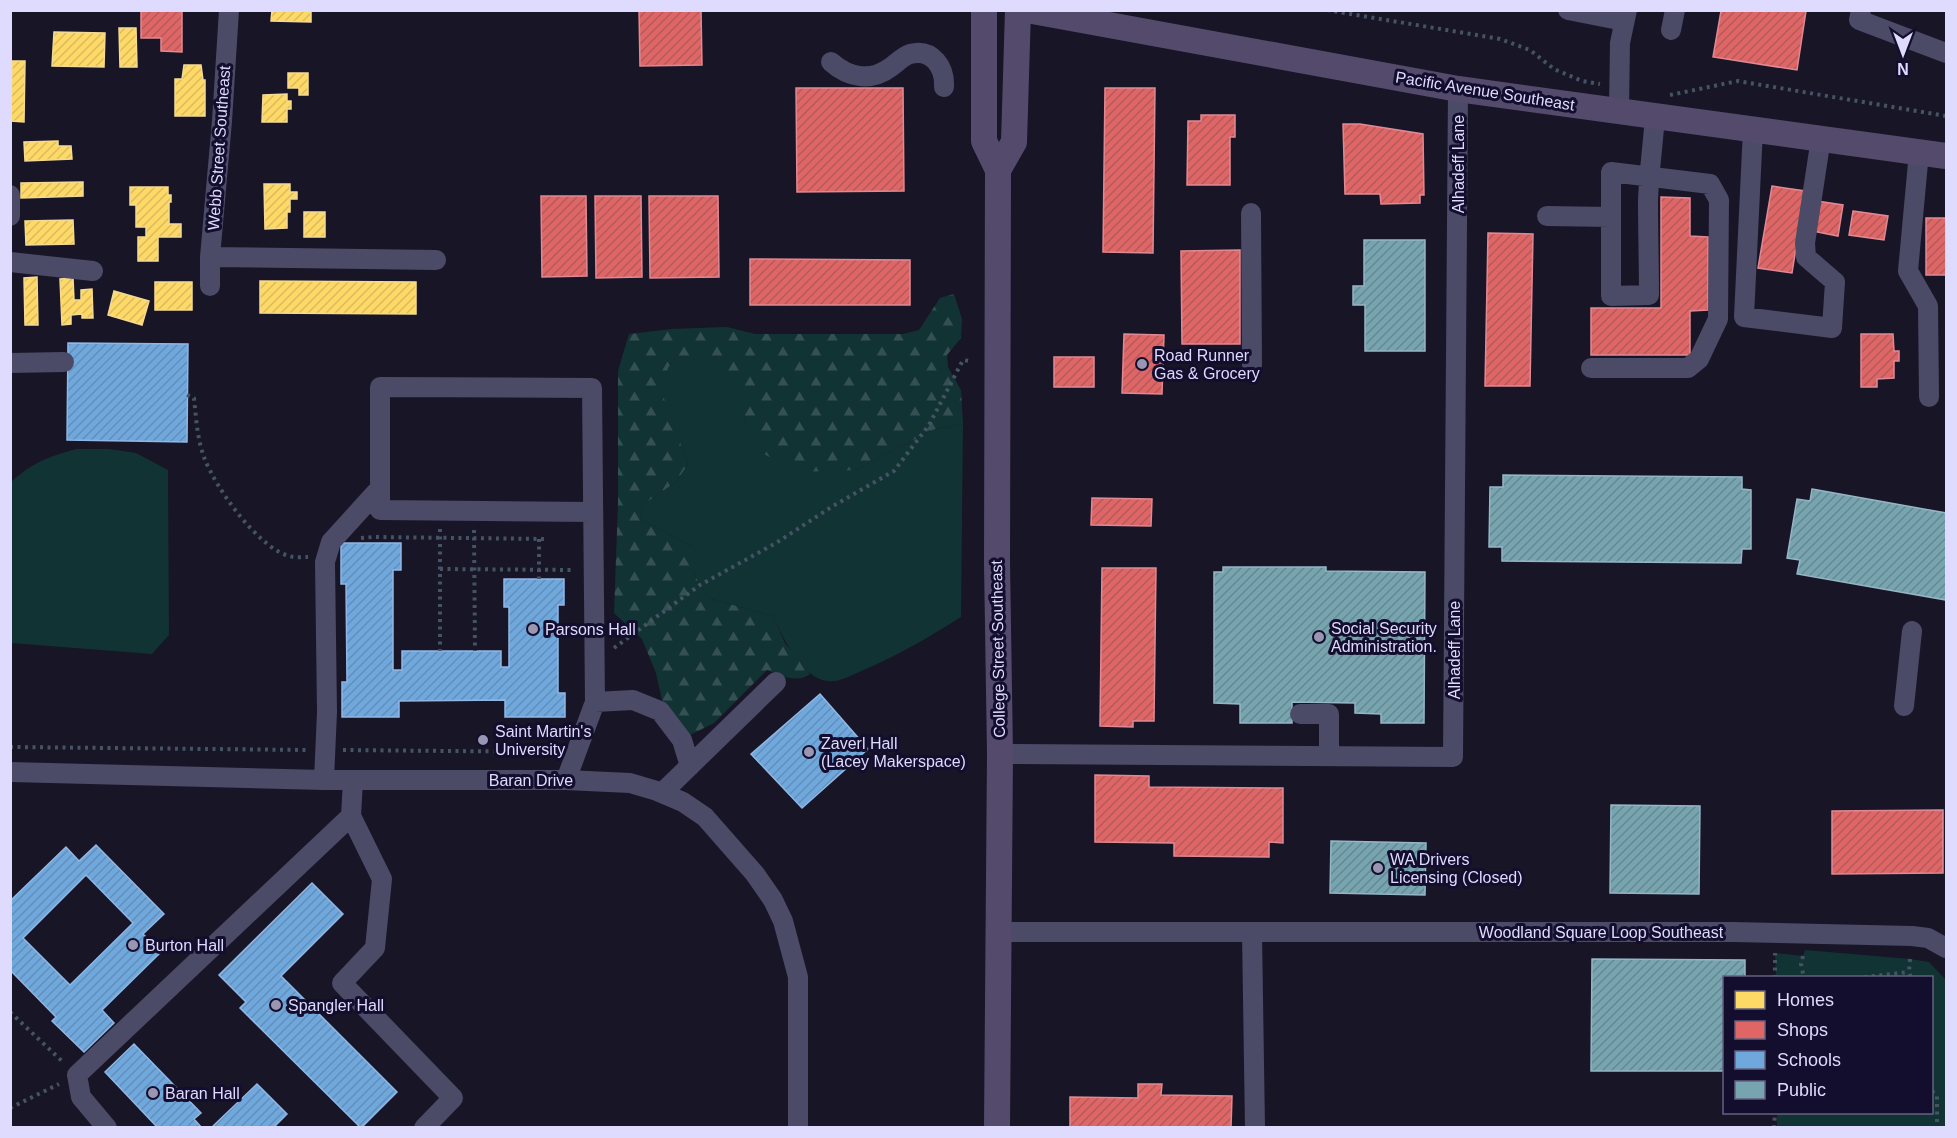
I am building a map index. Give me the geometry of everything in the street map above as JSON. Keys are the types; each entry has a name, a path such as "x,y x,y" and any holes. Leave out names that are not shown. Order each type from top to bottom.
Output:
{"main road":[{"name":"College Street Southeast","path":"984,10 984,141 998,170 997,563 1000,932 997,1128"},
{"name":"College Street Southeast","path":"998,170 1014,142 1018,10"},
{"name":"Pacific Avenue Southeast","path":"1027,10 1458,89 1947,156"}],"street":[{"name":"Webb Street Southeast","path":"210,286 210,257 229,10"},
{"path":"1568,10 1626,16 1620,44 1619,111"},
{"path":"1861,10 1859,20 1945,50"},
{"path":"831,62 841,71 851,75 873,76 890,68 904,56 920,53 935,60 941,67 945,76 944,87"},
{"name":"Alhadeff Lane","path":"1000,754 1453,757 1458,89"},
{"path":"1591,368 1688,368 1699,359 1718,319 1719,200 1710,184 1650,175 1611,172 1611,296 1649,295 1648,199 1650,175 1655,116"},
{"path":"1753,129 1744,317 1832,328 1835,282 1806,256 1805,243 1821,138"},
{"path":"1919,152 1908,271 1928,306 1929,397"},
{"path":"10,195 10,216"},
{"path":"1251,213 1252,365"},
{"path":"1547,216 1611,217"},
{"path":"210,257 436,260"},
{"path":"10,262 93,271"},
{"path":"10,363 64,362"},
{"path":"566,780 595,702 592,388 380,387 380,510 593,512"},
{"path":"324,780 327,712 325,562 332,542 380,488"},
{"path":"1904,706 1912,630"},
{"path":"662,793 776,682"},
{"path":"595,702 633,700 660,711 681,740 690,766"},
{"path":"1300,714 1329,714 1329,756"},
{"name":"Baran Drive","path":"10,772 324,780 566,780 630,783 683,802 705,817 755,874 773,900 783,921 798,977 798,1128"},
{"path":"353,780 351,816 382,879 375,948 342,983 453,1098 424,1128"},
{"path":"107,1128 81,1097 77,1076 351,816"},
{"name":"Woodland Square Loop Southeast","path":"1000,932 1803,933 1912,936 1928,938 1947,948"},
{"path":"1252,933 1255,1128"}],"path":[{"path":"594,663 630,634 700,585 776,543 894,471 929,425 963,360 969,361"},
{"path":"187,395 194,398 198,437 215,481 246,524 270,545 289,556 309,557 332,542 373,537 547,539"},
{"path":"440,511 441,651"},
{"path":"474,511 475,651"},
{"path":"539,539 539,579"},
{"path":"440,569 594,570"},
{"path":"10,747 576,752"},
{"path":"1775,953 1775,976"},
{"path":"1803,956 1801,964 1804,976"},
{"path":"1910,959 1910,976"},
{"path":"1874,976 1909,972"},
{"path":"10,1012 77,1076 10,1108"},
{"path":"1933,1092 1937,1096 1937,1128"}],"green space":[{"path":"954,294 962,319 961,338 947,355 948,367 961,390 963,424 935,429 855,470 798,472 762,453 746,426 739,385 714,356 677,356 668,368 662,393 688,464 676,482 641,506 642,520 693,547 693,572 708,598 773,616 785,643 810,674 794,678 767,670 714,723 690,735 662,700 656,673 642,639 614,613 618,503 618,371 629,334 672,329 727,327 755,334 903,334 919,330 940,298"},
{"path":"677,356 714,356 740,385 746,426 855,470 935,429 963,424 961,617 885,660 848,677 832,681 819,678 802,665 788,645 773,616 708,598 693,572 693,547 642,520 641,506 676,482 688,464 661,393 668,368"},
{"path":"77,449 109,449 136,453 168,470 169,635 152,654 11,643 11,482 41,461"},
{"path":"1805,950 1929,962 1946,980 1946,1127 1777,1127 1777,1114 1933,1114 1933,976 1776,976 1775,953 1803,956"}],"building: Homes":[{"path":"272,10 311,10 311,22 271,21"},
{"path":"119,28 136,28 137,67 120,67"},
{"path":"54,32 105,33 104,67 52,66"},
{"path":"12,61 25,61 24,122 11,121"},
{"path":"184,65 201,65 203,80 205,80 205,116 175,116 175,79 182,79"},
{"path":"288,73 308,73 308,95 299,95 299,88 288,88"},
{"path":"287,94 287,101 291,101 291,109 287,109 287,122 262,122 263,95"},
{"path":"58,141 58,146 71,146 72,159 25,161 24,142"},
{"path":"83,182 83,196 21,198 21,183"},
{"path":"264,184 290,184 290,192 297,192 297,199 290,199 287,228 265,229"},
{"path":"130,187 168,187 168,195 171,195 169,224 181,224 181,237 158,237 158,261 138,261 138,237 146,237 146,227 136,227 136,205 130,205"},
{"path":"304,212 325,212 325,237 304,237"},
{"path":"73,220 74,244 26,245 25,221"},
{"path":"37,277 38,325 25,325 24,278"},
{"path":"73,278 74,300 81,300 81,290 92,289 93,318 82,318 82,314 71,315 71,324 62,325 60,279"},
{"path":"260,281 416,282 416,314 260,313"},
{"path":"155,282 192,282 192,310 155,310"},
{"path":"114,291 149,301 142,325 108,315"}],"building: Shops":[{"path":"141,10 182,10 182,52 161,51 161,38 141,38"},
{"path":"639,10 701,10 702,65 640,66"},
{"path":"1721,11 1806,11 1797,70 1713,57"},
{"path":"796,88 903,88 904,191 797,192"},
{"path":"1105,88 1155,88 1153,253 1103,252"},
{"path":"1201,115 1235,115 1235,137 1230,137 1230,185 1187,185 1188,121 1201,121"},
{"path":"1343,124 1360,124 1423,134 1424,195 1420,195 1420,203 1381,204 1380,194 1345,194"},
{"path":"1772,186 1805,191 1792,273 1758,268"},
{"path":"541,196 586,196 587,276 542,277"},
{"path":"595,196 641,196 642,277 596,278"},
{"path":"649,196 718,196 719,277 650,278"},
{"path":"1661,197 1690,198 1690,236 1708,237 1708,310 1690,311 1690,355 1591,355 1591,308 1661,308"},
{"path":"1817,201 1843,205 1838,236 1812,231"},
{"path":"1853,211 1888,216 1884,240 1849,235"},
{"path":"1926,218 1946,218 1946,275 1926,275"},
{"path":"1488,233 1533,234 1530,386 1485,386"},
{"path":"1240,250 1240,344 1182,344 1181,251"},
{"path":"750,259 910,260 910,305 750,305"},
{"path":"1124,334 1164,335 1162,394 1122,393"},
{"path":"1861,334 1893,334 1894,351 1899,351 1899,361 1894,361 1894,378 1877,379 1877,387 1861,387"},
{"path":"1054,357 1094,357 1094,387 1054,387"},
{"path":"1092,498 1152,499 1151,526 1091,525"},
{"path":"1102,568 1156,568 1154,721 1133,721 1133,727 1100,726"},
{"path":"1095,775 1149,776 1149,787 1283,788 1283,843 1269,842 1269,857 1174,856 1174,843 1095,842"},
{"path":"1943,810 1943,873 1832,874 1832,811"},
{"path":"1138,1084 1162,1084 1161,1095 1232,1096 1231,1128 1070,1128 1070,1097 1138,1098"}],"building: Schools":[{"path":"68,343 188,344 187,442 67,440"},
{"name":"Parsons Hall","path":"341,543 401,543 401,570 393,570 393,670 402,670 402,651 501,651 501,667 509,667 509,607 504,607 504,579 564,579 564,605 558,605 558,693 565,693 565,717 505,717 505,700 399,701 399,717 342,717 342,682 347,682 346,584 341,584"},
{"name":"Zaverl Hall (Lacey Makerspace)","path":"820,694 868,749 802,808 751,754"},
{"name":"Burton Hall","path":"96,845 164,914 143,934 161,952 102,1010 114,1023 84,1052 52,1021 56,1017 10,970 10,901 66,847 79,861","holes":["86,875 133,923 70,985 23,938"]},
{"name":"Spangler Hall","path":"312,883 343,914 281,976 397,1092 361,1128 240,1008 246,1002 219,975"},
{"name":"Baran Hall","path":"134,1044 201,1113 194,1119 202,1128 158,1128 105,1072"},
{"name":"Baran Hall","path":"257,1084 287,1114 273,1128 211,1128"}],"building: Public":[{"path":"1364,240 1425,240 1425,351 1365,351 1365,305 1353,305 1353,286 1364,286"},
{"path":"1503,475 1742,477 1742,489 1751,490 1751,549 1742,549 1741,563 1502,561 1502,547 1489,547 1490,487 1503,487"},
{"path":"1812,489 1946,513 1946,600 1797,574 1800,560 1787,558 1797,499 1810,501"},
{"name":"Social Security Administration.","path":"1223,567 1326,567 1326,571 1425,572 1424,723 1381,723 1381,714 1355,713 1355,703 1292,702 1292,723 1240,723 1240,704 1214,703 1214,572 1223,572"},
{"path":"1611,805 1700,806 1699,894 1610,893"},
{"name":"WA Drivers Licensing (Closed)","path":"1331,841 1426,843 1425,895 1330,893"},
{"path":"1592,959 1745,960 1745,976 1723,976 1723,1071 1591,1071"}],"place":[{"name":"Road Runner Gas & Grocery","path":"1142,364"},
{"name":"Parsons Hall","path":"533,629"},
{"name":"Social Security Administration.","path":"1319,637"},
{"name":"Saint Martin's University","path":"483,740"},
{"name":"Zaverl Hall (Lacey Makerspace)","path":"809,752"},
{"name":"WA Drivers Licensing (Closed)","path":"1378,868"},
{"name":"Burton Hall","path":"133,945"},
{"name":"Spangler Hall","path":"276,1005"},
{"name":"Baran Hall","path":"153,1093"}]}
